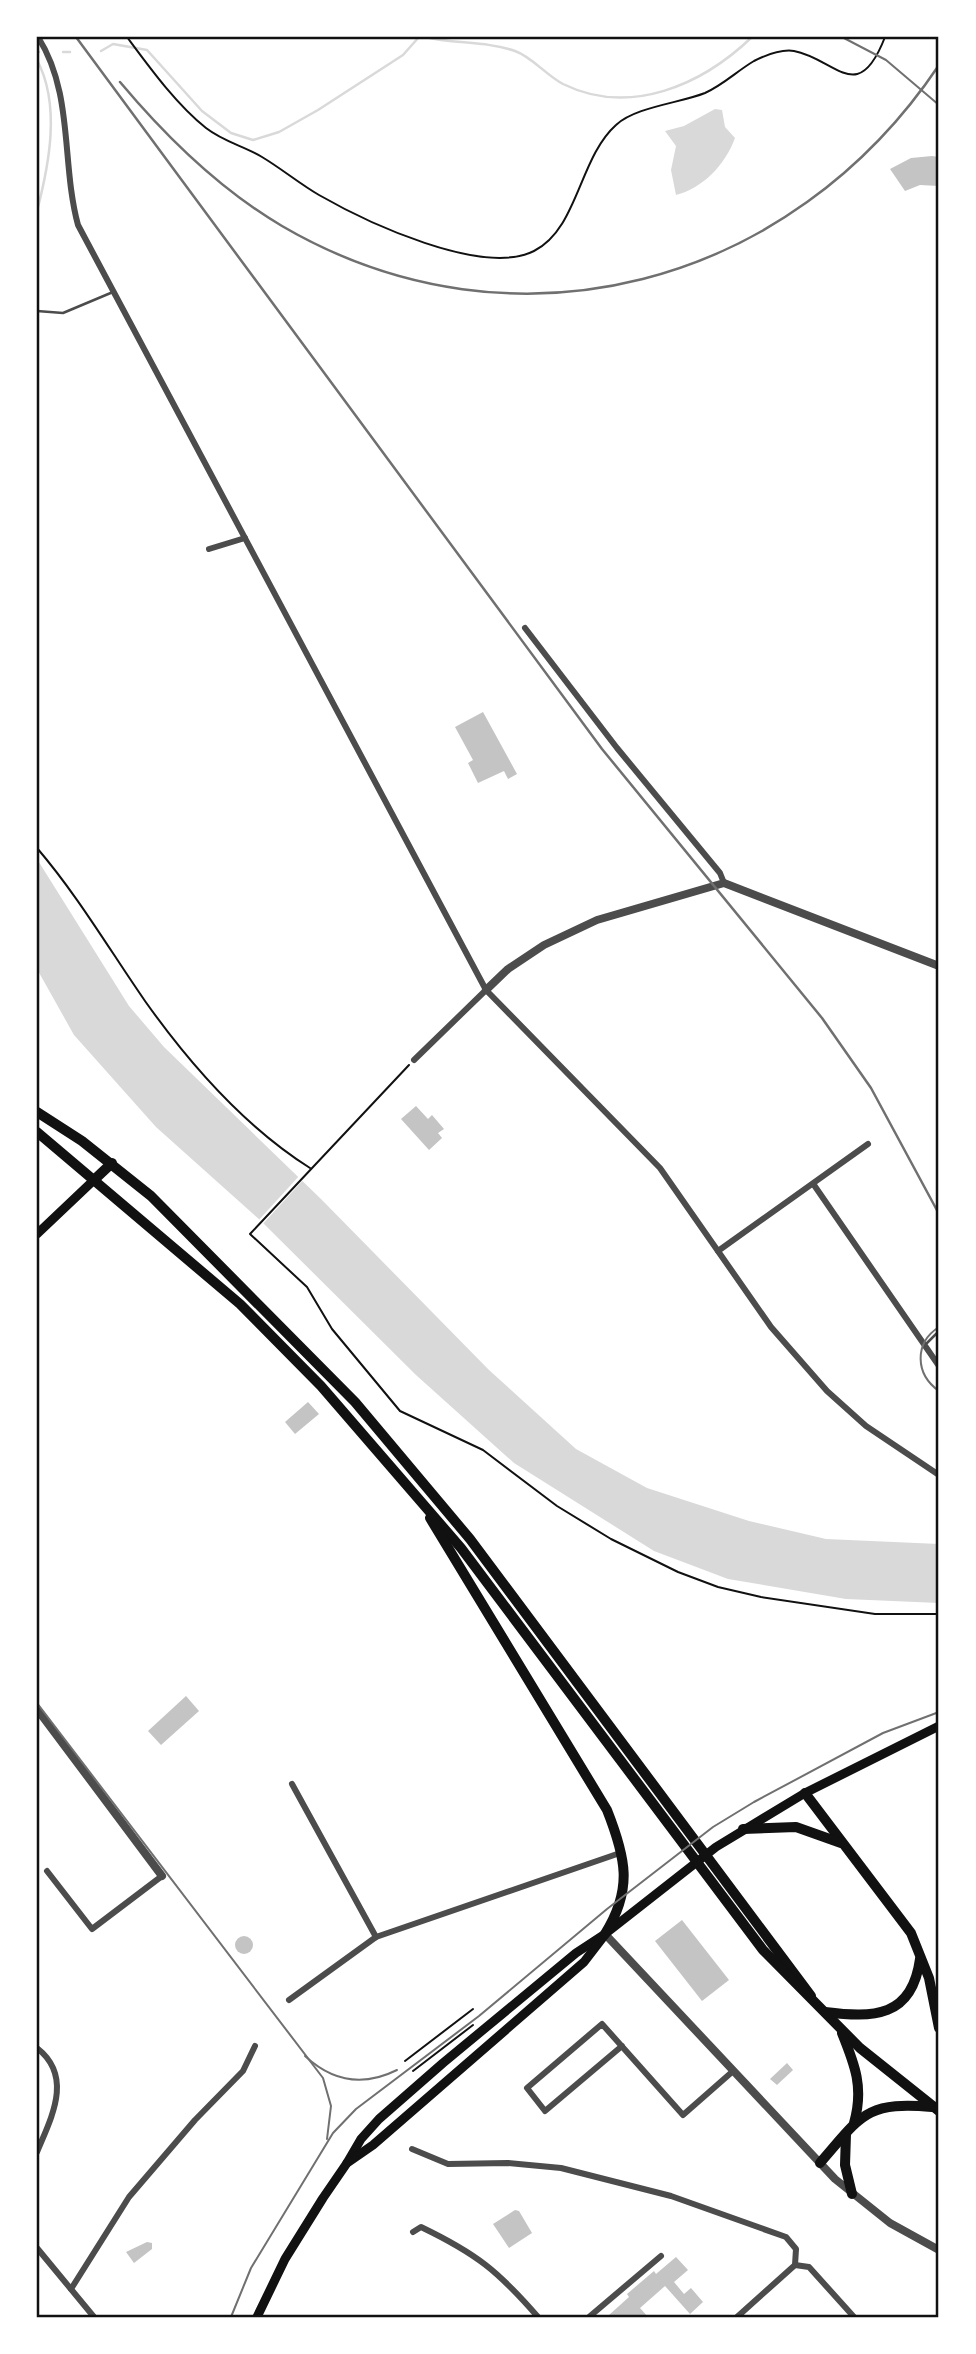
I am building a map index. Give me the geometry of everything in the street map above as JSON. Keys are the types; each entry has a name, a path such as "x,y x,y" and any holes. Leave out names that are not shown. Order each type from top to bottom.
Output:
{"main road":[{"path":"37,1112 112,1163 151,1196 298,1344 415,1471 470,1539 815,2002 841,2030 936,2109"},
{"path":"37,1132 96,1179 240,1304 321,1386 461,1548 712,1886 763,1950 797,1988 815,2002"},
{"path":"37,1234 112,1163"},
{"path":"347,2163 373,2145 584,1962 605,1934 624,1896 620,1853 607,1810 593,1782 418,1497"},
{"path":"257,2317 302,2229 361,2139 379,2119 576,1952 605,1934 743,1829 805,1793 939,1726"},
{"path":"805,1793 905,1924 920,1956 939,2028"},
{"path":"743,1829 796,1827 844,1844"},
{"path":"824,2012 869,2016 891,2009 910,1990 920,1956"},
{"path":"841,2030 861,2090 854,2123"},
{"path":"820,2164 854,2123 883,2106 936,2109"},
{"path":"846,2134 845,2165 852,2194"}],"street":[{"path":"38,37 51,57 60,84 78,225 486,990 660,1168 775,1333 827,1391 866,1426 939,1475"},
{"path":"209,549 245,538"},
{"path":"525,628 720,873 724,883"},
{"path":"414,1060 508,969 544,945 597,920 724,883 939,966"},
{"path":"718,1251 868,1144"},
{"path":"814,1185 939,1366"},
{"path":"37,1709 162,1876 92,1929 47,1871"},
{"path":"292,1784 376,1937"},
{"path":"289,2000 376,1937 620,1853"},
{"path":"605,1934 820,2164 852,2194 890,2223 939,2250"},
{"path":"622,2046 545,2110 527,2088 602,2024 622,2046 683,2115 732,2072"},
{"path":"71,2289 129,2197 195,2120 243,2071 256,2046"},
{"path":"37,2048 55,2072 58,2097 37,2152"},
{"path":"412,2149 448,2164 508,2163 561,2168 660,2193 786,2237 796,2249 795,2265 737,2317"},
{"path":"413,2232 421,2227 478,2256 498,2273 538,2317"},
{"path":"37,2248 94,2317"},
{"path":"589,2317 661,2256"},
{"path":"795,2265 808,2267 854,2317"}],"lane":[{"path":"37,311 63,313 113,292"},
{"path":"927,1343 939,1331"}],"path":[{"path":"127,37 193,116 226,142 259,155 318,194 377,223 460,251 503,258 534,251 556,233 599,143 620,121 705,92 753,62 775,53 796,51 839,73 853,75 868,68 885,37"},
{"path":"37,848 68,884 144,1000 197,1066 275,1143 309,1169"},
{"path":"414,1060 251,1232 307,1287 332,1329 400,1410 483,1450 556,1506 611,1539 698,1579 761,1597 803,1604 875,1614 939,1615"},
{"path":"405,2061 473,2009"},
{"path":"413,2071 481,2019"}],"shaded area":[{"path":"715,109 722,110 725,127 735,138 731,148 719,166 704,181 676,195 671,170 676,146 665,131 684,126"},
{"path":"37,859 129,1006 164,1047 321,1199 489,1370 576,1449 647,1488 749,1521 826,1539 939,1544 939,1603 846,1599 728,1579 654,1551 514,1463 416,1375 261,1221 156,1127 74,1035 37,969"}],"pier":[{"path":"300,1175 304,1179 261,1226 257,1222"}],"building":[{"path":"939,157 939,186 920,185 905,191 890,169 911,158"},
{"path":"483,712 517,774 508,779 504,771 478,783 468,763 473,760 455,727"},
{"path":"416,1106 428,1119 432,1115 444,1129 438,1133 442,1138 429,1150 401,1119"},
{"path":"308,1402 319,1414 295,1434 285,1422"},
{"path":"186,1696 199,1711 161,1745 148,1731"},
{"path":"682,1920 729,1980 702,2001 655,1941"},
{"path":"244,1936 250,1939 253,1945 250,1951 244,1954 238,1951 235,1945 238,1939"},
{"path":"787,2063 793,2070 777,2085 770,2079"},
{"path":"515,2210 519,2211 532,2233 509,2248 493,2224"},
{"path":"147,2242 152,2243 152,2249 134,2263 126,2252"},
{"path":"676,2257 688,2270 674,2282 684,2294 691,2288 703,2302 690,2314 665,2286 640,2308 648,2317 609,2315 629,2297 627,2294"}],"waterway":[{"path":"101,51 113,44 147,50 202,111 231,133 253,140 279,132 318,110 403,55 419,37"},
{"path":"425,37 515,51 563,84 588,93 614,97 664,91 688,82 711,69 752,37"},
{"path":"63,52 70,52"},
{"path":"37,60 49,96 51,115 49,155 37,211"}],"tram line":[{"path":"842,37 886,60 939,105"},
{"path":"939,1327 925,1341 921,1359 925,1376 939,1391"},
{"path":"37,1703 323,2078 331,2106 327,2139"},
{"path":"231,2317 251,2268 333,2133 356,2109 479,2016 607,1909 713,1827 883,1733 939,1712"},
{"path":"305,2056 326,2072 349,2079 372,2079 397,2070"}],"railway":[{"path":"76,37 602,749 822,1018 871,1088 939,1214"},
{"path":"120,82 156,123 215,179 282,226 371,267 462,289 554,293 643,279 728,248 807,202 878,141 939,65"}]}
